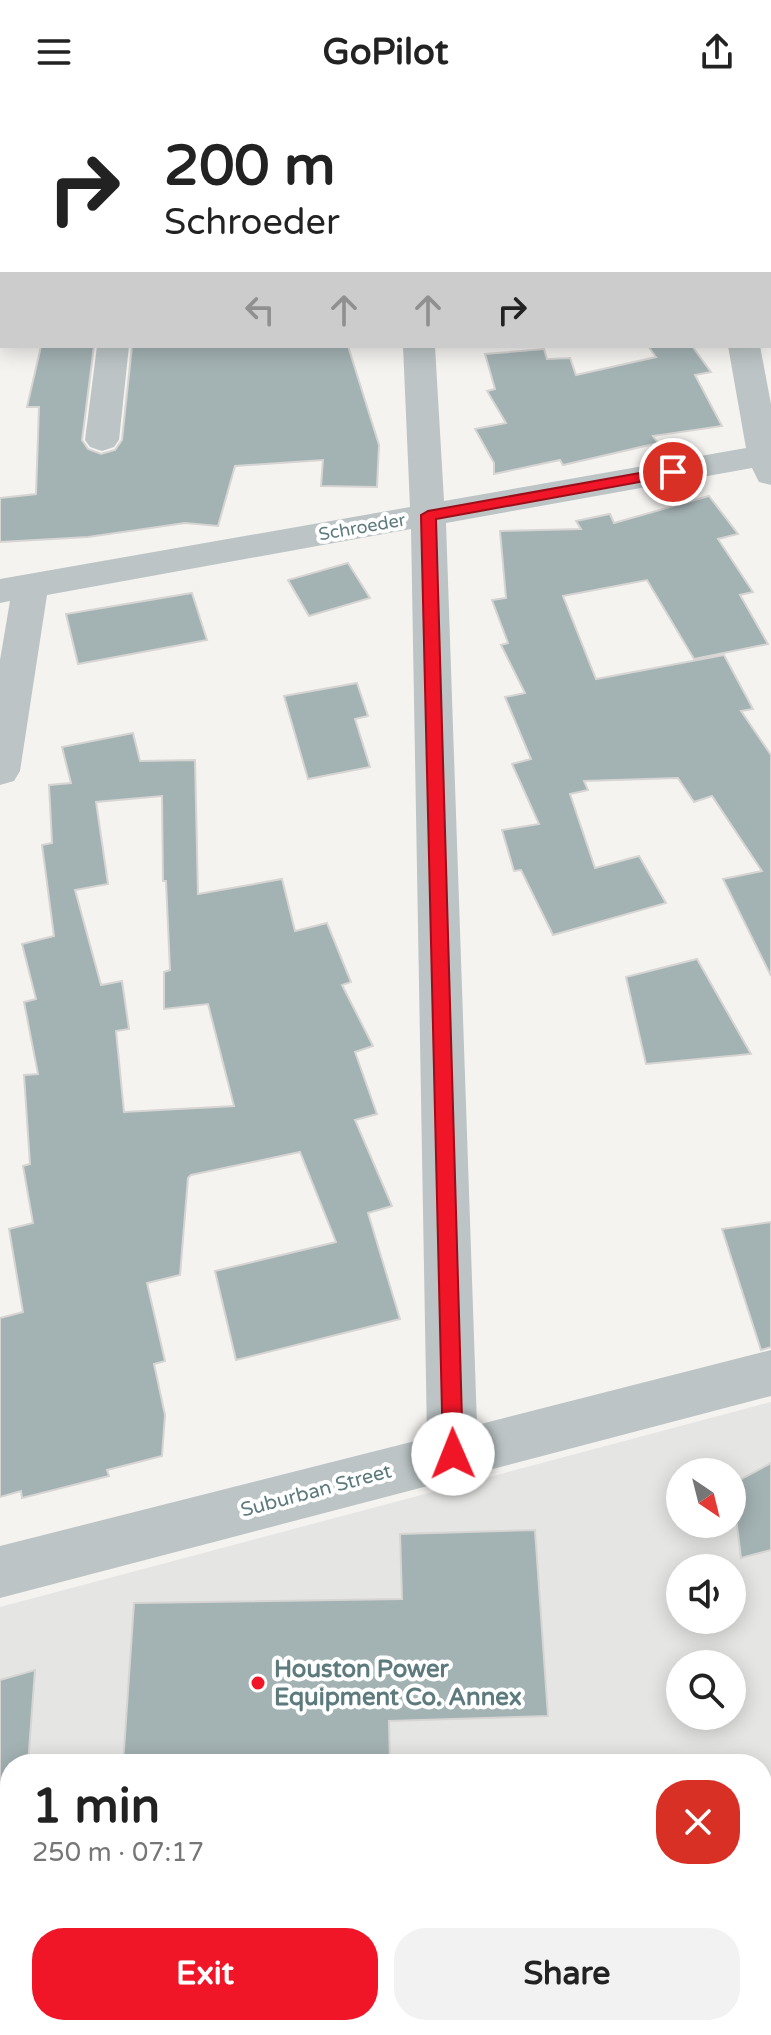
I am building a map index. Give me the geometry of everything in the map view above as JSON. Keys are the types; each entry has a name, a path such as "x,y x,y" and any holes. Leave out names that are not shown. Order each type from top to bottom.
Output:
{"street":[{"path":"102,440 113,348"},
{"path":"419,348 428,515 453,1454"},
{"path":"744,348 769,461"},
{"name":"Schroeder","path":"16,588 428,515 769,461"},
{"path":"0,771 16,588"},
{"name":"Suburban Street","path":"0,1572 771,1373"}],"shaded area":[{"path":"771,1402 771,1754 0,1754 0,1607"}],"building":[{"path":"41,348 94,348 82,440 88,449 101,454 115,450 122,440 132,348 349,348 379,445 377,487 321,486 323,460 235,466 218,526 185,523 88,537 0,542 0,498 36,494 39,407 27,407"},
{"path":"649,348 693,348 711,372 695,375 722,426 653,436 658,443 563,465 560,460 494,474 494,463 475,429 506,423 487,391 495,389 485,354 544,349 547,359 570,358 576,375 656,357"},
{"path":"709,496 738,534 718,539 753,592 740,595 768,644 694,659 647,580 563,596 596,679 724,655 753,709 741,711 771,755 771,976 723,879 762,871 712,796 694,802 678,778 584,781 588,790 570,794 595,868 639,856 666,903 553,935 521,870 514,871 502,830 539,824 512,764 531,759 505,697 525,693 501,645 508,643 492,600 506,598 500,531 581,529 576,521 610,514 614,523"},
{"path":"348,563 370,598 309,616 288,580"},
{"path":"192,593 207,640 78,664 66,614"},
{"path":"357,683 368,716 355,719 370,767 308,779 284,696"},
{"path":"133,733 140,761 195,760 198,894 282,879 295,931 327,923 351,982 342,985 373,1046 355,1052 377,1114 355,1120 392,1206 368,1213 400,1319 236,1360 215,1271 336,1242 300,1152 191,1175 188,1178 180,1275 147,1283 165,1361 154,1364 165,1415 162,1456 107,1470 109,1476 22,1498 21,1491 0,1497 0,1318 23,1312 9,1229 33,1223 23,1166 30,1164 24,1075 38,1074 24,1002 36,999 22,944 54,936 42,845 52,843 49,785 71,783 62,747","holes":["162,796 163,881 166,881 170,970 164,972 164,1009 208,1004 234,1106 124,1112 116,1031 129,1029 122,981 101,985 75,890 108,884 96,802"]},
{"path":"697,959 751,1054 646,1064 626,977"},
{"path":"771,1222 771,1347 761,1350 722,1229"},
{"path":"771,1463 771,1550 746,1557 741,1554 739,1538 746,1538 746,1476"},
{"path":"535,1530 548,1716 389,1721 390,1754 124,1754 134,1603 402,1599 400,1534"},
{"path":"35,1670 29,1754 0,1754 0,1680"}],"place":[{"name":"Houston Power Equipment Co. Annex","path":"258,1683"}],"route":[{"path":"453,1454 428,515 673,472"}]}
